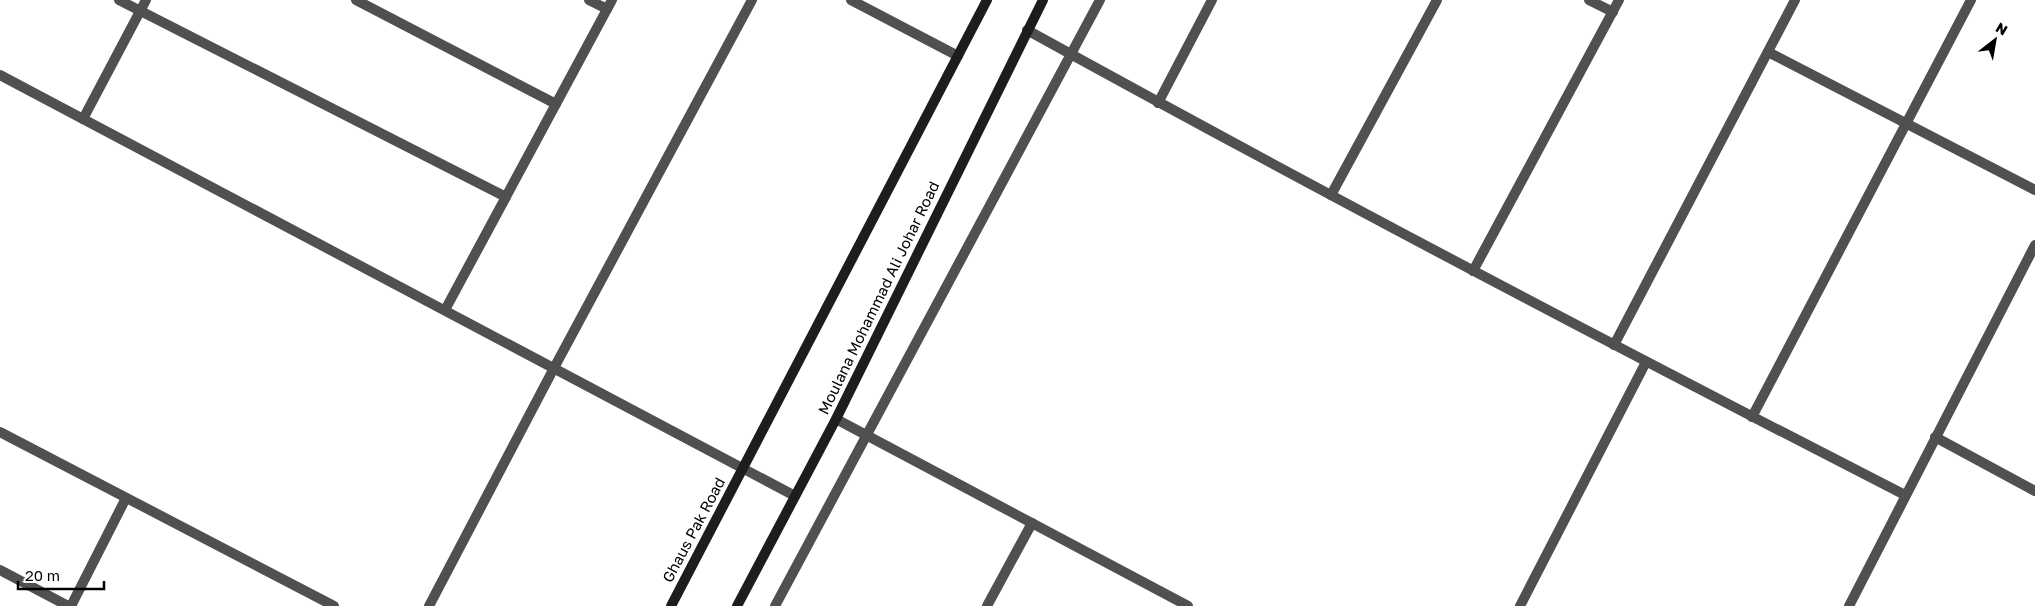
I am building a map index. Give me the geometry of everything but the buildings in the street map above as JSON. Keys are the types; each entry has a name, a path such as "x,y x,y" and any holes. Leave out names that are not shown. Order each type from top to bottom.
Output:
{"main road":[{"path":"743,469 987,0"},
{"name":"Moulana Mohammad Ali Johar Road","path":"737,606 836,419 1043,0"},
{"name":"Ghaus Pak Road","path":"671,606 743,469"}],"street":[{"path":"119,0 506,197"},
{"path":"83,119 146,0"},
{"path":"356,0 556,104"},
{"path":"445,310 609,5 589,0"},
{"path":"429,606 554,368 752,0"},
{"path":"851,0 958,56"},
{"path":"775,606 1100,0"},
{"path":"1158,103 1212,0"},
{"path":"1331,195 1436,0"},
{"path":"1589,0 1613,12"},
{"path":"1473,271 1619,0"},
{"path":"1614,345 1795,0"},
{"path":"1752,417 1971,0"},
{"path":"1027,30 1158,103 1473,271 1905,495"},
{"path":"1768,52 2035,190"},
{"path":"0,75 795,496"},
{"path":"1849,606 2035,245"},
{"path":"1520,606 1646,362"},
{"path":"836,419 1032,523 1170,602 1188,606"},
{"path":"0,432 334,606"},
{"path":"1935,437 2035,491"},
{"path":"0,570 70,606 126,498"},
{"path":"987,606 1032,523"}]}
